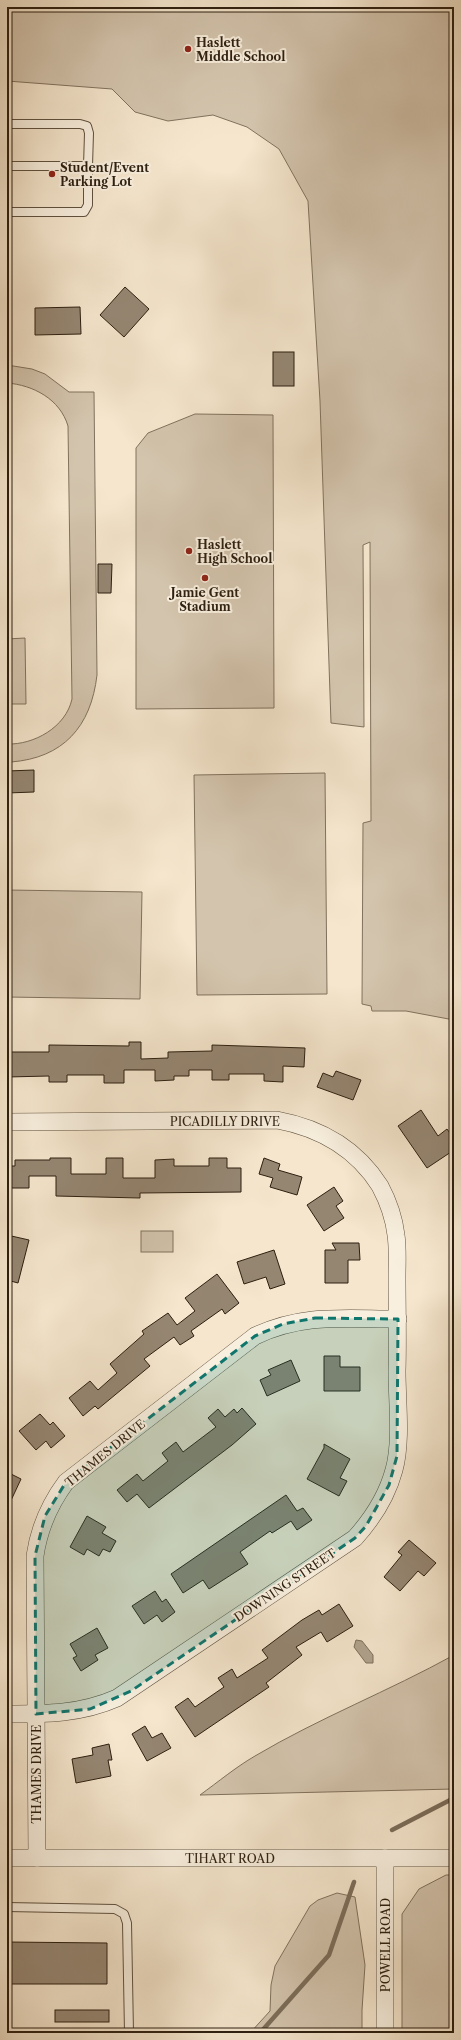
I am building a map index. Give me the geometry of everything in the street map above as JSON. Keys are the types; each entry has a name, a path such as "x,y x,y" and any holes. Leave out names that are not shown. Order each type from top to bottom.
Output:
{"street":[{"name":"PICADILLY DRIVE","path":"7,1122 277,1120 307,1127 336,1140 360,1160 380,1187 388,1203 396,1235 398,1320"},
{"name":"THAMES DRIVE","path":"37,1858 35,1556 45,1516 58,1493 66,1482 255,1336 283,1324 315,1318 398,1320"},
{"name":"DOWNING STREET","path":"7,1714 36,1714 90,1709 131,1691 355,1538 366,1526 379,1506 389,1485 397,1456 398,1320"},
{"name":"TIHART ROAD","path":"7,1858 454,1858"},
{"name":"POWELL ROAD","path":"385,1858 385,2033"}],"lane":[{"path":"7,124 84,124 89,129 88,204 84,212 7,212"},
{"path":"7,166 88,166"},
{"path":"7,1907 115,1909 124,1914 127,1923 129,2033"}],"highlighted area":[{"path":"315,1318 398,1319 397,1456 389,1485 366,1526 355,1538 131,1691 90,1709 36,1714 35,1556 45,1516 66,1482 255,1336 283,1324"}],"shaded area":[{"path":"7,7 454,7 454,1020 406,1011 372,1011 371,1006 362,1004 363,823 371,821 370,542 363,545 364,727 331,723 320,401 308,201 279,149 247,127 213,115 168,121 135,112 112,89 7,81"},
{"path":"7,365 32,369 45,374 69,392 94,392 97,675 94,694 88,710 81,724 71,736 46,754 11,762 7,762 7,744 17,744 38,738 56,726 69,709 72,699 68,426 59,408 44,395 36,390 17,384 7,383"},
{"name":"Jamie Gent Stadium","path":"195,414 273,415 274,708 136,709 136,448 148,433"},
{"path":"25,638 26,704 7,704 7,639"},
{"path":"325,773 327,994 197,995 194,775"},
{"path":"7,890 142,892 140,999 7,997"},
{"path":"141,1231 173,1231 173,1252 141,1252"},
{"path":"356,1640 362,1641 373,1655 373,1663 366,1663 354,1647"},
{"path":"454,1655 454,1789 200,1795 241,1765 279,1742"},
{"path":"446,1875 454,1875 454,2033 402,2033 402,1914 419,1889"},
{"path":"337,1893 355,1897 365,1965 362,2033 250,2033 270,2011 271,1985 275,1966 310,1906 318,1900"}],"building":[{"path":"125,287 149,309 124,337 100,315"},
{"path":"80,307 81,334 35,335 35,308"},
{"path":"273,352 294,352 294,386 273,386"},
{"path":"98,564 112,564 111,593 98,593"},
{"path":"34,770 34,792 7,793 7,771"},
{"path":"129,1042 141,1042 141,1059 168,1058 168,1052 212,1051 212,1045 305,1048 304,1067 283,1066 283,1082 264,1081 264,1074 229,1074 229,1080 212,1080 212,1070 189,1070 189,1076 174,1076 174,1080 155,1081 155,1070 124,1070 124,1083 104,1083 104,1075 67,1075 67,1082 49,1082 49,1076 7,1077 7,1052 49,1052 49,1045 129,1046"},
{"path":"336,1071 361,1080 353,1100 317,1087 323,1073 333,1077"},
{"path":"421,1110 438,1136 447,1129 454,1139 454,1150 427,1168 398,1126"},
{"path":"50,1158 71,1158 71,1174 106,1174 106,1158 123,1158 123,1178 155,1178 155,1160 174,1159 174,1166 209,1166 209,1158 227,1158 227,1168 241,1168 241,1192 140,1193 140,1198 56,1196 56,1176 29,1176 29,1188 7,1188 7,1166 15,1166 15,1160 50,1160"},
{"path":"264,1158 280,1164 278,1170 302,1177 297,1195 270,1187 273,1178 259,1174"},
{"path":"334,1187 343,1201 336,1206 344,1218 324,1231 307,1205"},
{"path":"7,1235 29,1240 18,1283 7,1280"},
{"path":"332,1243 359,1243 360,1260 348,1260 348,1283 325,1283 325,1250 336,1250"},
{"path":"274,1250 285,1284 270,1289 266,1277 244,1284 237,1262"},
{"path":"217,1274 239,1303 225,1314 222,1309 191,1331 194,1336 180,1345 174,1337 144,1359 150,1366 98,1409 95,1406 83,1416 69,1398 90,1381 98,1390 117,1373 110,1364 144,1334 142,1331 168,1313 177,1325 195,1311 185,1298"},
{"path":"324,1356 340,1356 340,1367 360,1367 360,1391 324,1391"},
{"path":"291,1360 300,1381 267,1396 260,1380 271,1375 268,1370"},
{"path":"242,1408 256,1424 232,1445 149,1508 137,1494 127,1502 117,1490 137,1474 143,1481 168,1461 162,1453 176,1442 183,1452 216,1427 208,1418 218,1409 225,1417 234,1409 237,1413"},
{"path":"40,1414 50,1425 53,1422 65,1436 51,1448 46,1441 36,1450 19,1431"},
{"path":"324,1444 350,1459 340,1478 347,1481 339,1496 307,1479 324,1448"},
{"path":"7,1472 21,1479 7,1509"},
{"path":"286,1495 297,1511 303,1508 312,1520 297,1530 291,1521 272,1533 270,1531 240,1552 248,1564 209,1589 203,1580 183,1593 171,1574"},
{"path":"87,1516 106,1527 102,1533 116,1541 110,1552 103,1549 99,1556 87,1549 84,1555 70,1547"},
{"path":"409,1540 436,1563 424,1576 418,1571 400,1591 384,1577 402,1555 398,1552"},
{"path":"155,1591 162,1602 166,1599 175,1612 162,1622 157,1615 144,1624 132,1606"},
{"path":"339,1604 353,1626 327,1642 321,1632 296,1647 302,1655 266,1683 269,1687 195,1737 175,1707 188,1698 195,1707 224,1687 218,1678 232,1669 237,1678 268,1658 262,1650 302,1620 319,1610 322,1615"},
{"path":"97,1628 108,1648 95,1655 98,1660 81,1671 73,1658 77,1656 70,1644"},
{"path":"145,1726 152,1738 162,1733 171,1748 147,1761 132,1734"},
{"path":"109,1744 112,1760 108,1760 111,1776 76,1783 72,1759 93,1755 92,1748"},
{"path":"7,1942 107,1943 107,1984 7,1984"},
{"path":"55,2010 109,2010 109,2022 55,2022"}],"waterway":[{"path":"392,1830 454,1798"},
{"path":"260,2033 329,1955 354,1882"}],"place":[{"name":"Haslett Middle School","path":"188,49"},
{"name":"Student/Event Parking Lot","path":"52,174"},
{"name":"Haslett High School","path":"189,551"},
{"name":"Jamie Gent Stadium","path":"205,578"}]}
